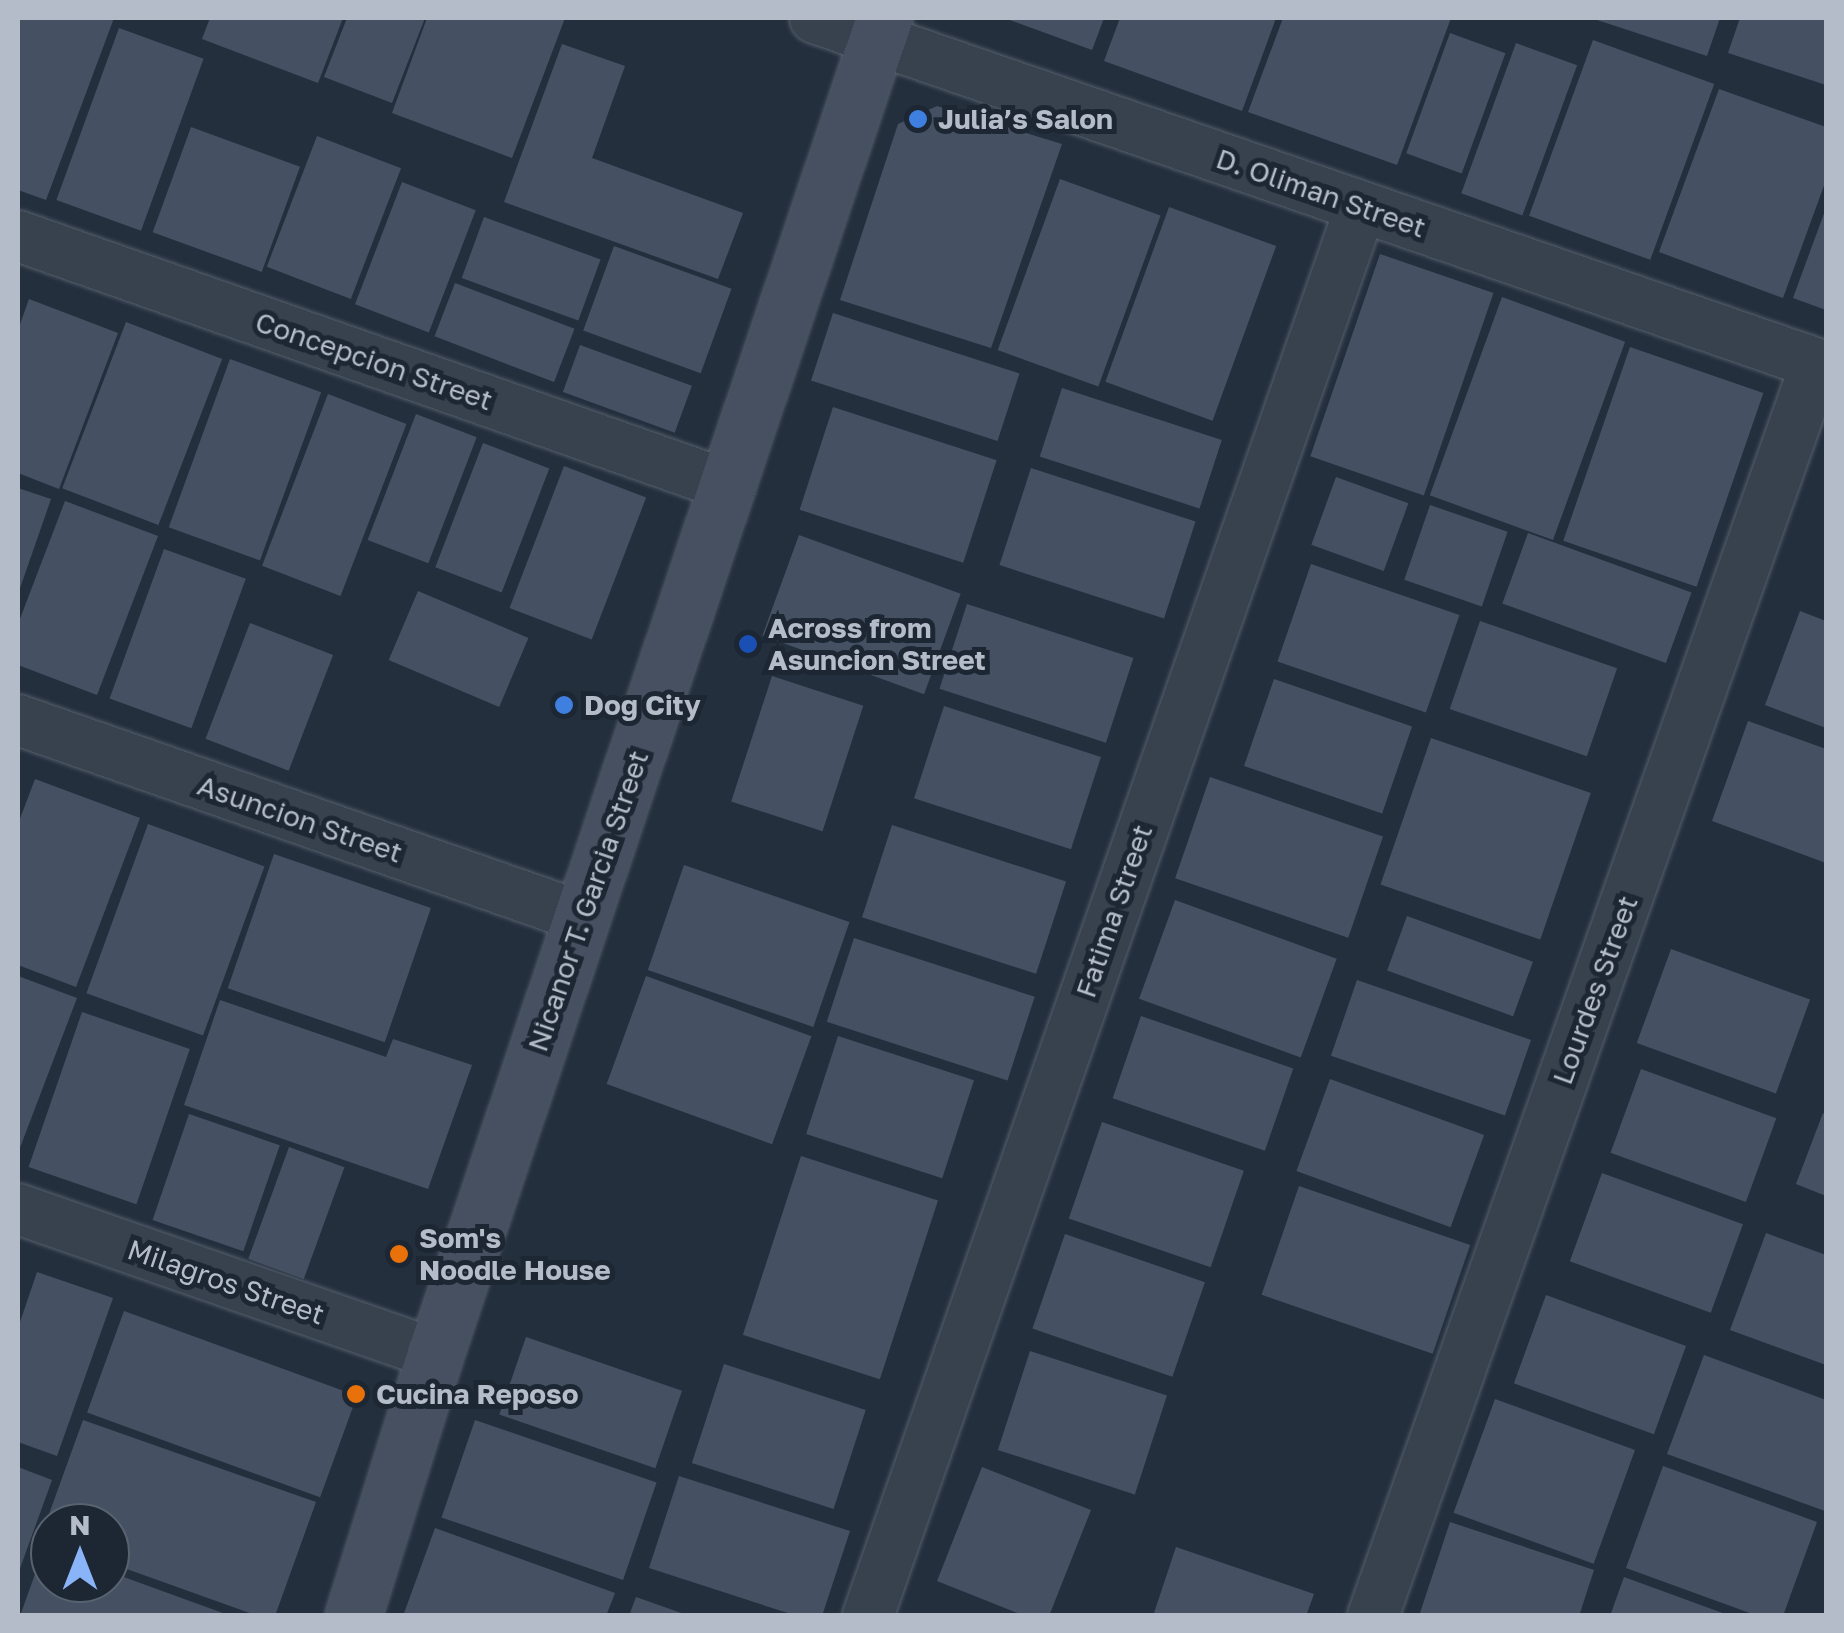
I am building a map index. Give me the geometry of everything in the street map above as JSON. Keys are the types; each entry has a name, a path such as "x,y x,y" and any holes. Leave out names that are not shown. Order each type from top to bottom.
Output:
{"street":[{"name":"D. Oliman Street","path":"815,18 880,28 1361,206 1822,365"},
{"name":"Nicanor T. Garcia Street","path":"353,1616 435,1354 730,486 880,28"},
{"name":"Fatima Street","path":"868,1616 1361,206"},
{"name":"Concepcion Street","path":"18,236 730,486"},
{"name":"Lourdes Street","path":"1373,1616 1822,365"},
{"name":"Asuncion Street","path":"18,720 582,917"},
{"name":"Milagros Street","path":"18,1209 435,1354"}],"building":[{"path":"18,18 114,18 46,200 18,190"},
{"path":"210,18 343,18 318,83 202,39"},
{"path":"347,18 425,18 392,103 324,77"},
{"path":"427,18 565,18 512,158 392,113"},
{"path":"1004,18 1104,18 1092,50"},
{"path":"1120,18 1276,18 1242,111 1104,61"},
{"path":"1283,18 1451,18 1397,165 1248,112"},
{"path":"1591,18 1720,18 1707,56"},
{"path":"1740,18 1826,18 1826,85 1728,53"},
{"path":"119,28 204,59 141,231 56,200"},
{"path":"1450,33 1505,53 1462,173 1406,153"},
{"path":"1593,40 1714,84 1650,260 1529,216"},
{"path":"1516,43 1577,65 1522,216 1461,193"},
{"path":"562,44 625,66 592,158 743,213 718,279 504,202"},
{"path":"1719,89 1826,127 1826,180 1783,298 1659,252"},
{"path":"937,106 1062,144 991,348 840,300 898,124"},
{"path":"191,127 300,167 262,272 153,232"},
{"path":"317,136 401,168 351,299 267,267"},
{"path":"1060,179 1161,216 1098,387 998,350"},
{"path":"402,182 476,210 429,333 355,304"},
{"path":"1169,207 1276,246 1213,421 1105,382"},
{"path":"1826,208 1826,310 1793,298"},
{"path":"484,217 601,259 578,320 462,278"},
{"path":"614,246 731,289 701,373 583,331"},
{"path":"1380,254 1493,293 1424,495 1310,456"},
{"path":"455,283 574,329 554,382 435,336"},
{"path":"1502,297 1625,342 1553,540 1430,495"},
{"path":"29,299 118,333 59,489 18,473 18,330"},
{"path":"833,313 1019,374 997,441 811,381"},
{"path":"126,322 222,359 158,525 62,488"},
{"path":"580,345 692,386 675,433 563,392"},
{"path":"1630,347 1763,393 1697,587 1563,541"},
{"path":"230,359 321,392 260,560 169,527"},
{"path":"1062,388 1222,440 1200,508 1040,456"},
{"path":"328,394 406,424 340,596 262,566"},
{"path":"833,407 997,460 963,563 800,510"},
{"path":"416,414 477,437 428,563 368,540"},
{"path":"483,443 549,468 502,593 435,567"},
{"path":"564,466 646,498 592,639 510,608"},
{"path":"1031,468 1196,521 1164,618 999,565"},
{"path":"1336,477 1408,503 1384,571 1311,545"},
{"path":"18,488 51,499 18,594"},
{"path":"65,501 158,536 97,695 18,665 18,624"},
{"path":"1430,505 1508,532 1482,606 1404,580"},
{"path":"1528,533 1692,593 1666,663 1502,603"},
{"path":"799,535 961,594 924,694 762,636"},
{"path":"164,549 246,579 191,728 110,698"},
{"path":"1311,564 1459,615 1426,713 1277,661"},
{"path":"418,591 528,638 499,707 389,660"},
{"path":"967,604 1133,658 1106,743 939,689"},
{"path":"1800,611 1826,621 1826,728 1765,705"},
{"path":"1480,621 1617,668 1587,756 1450,709"},
{"path":"250,623 333,655 289,771 206,739"},
{"path":"772,676 863,706 823,831 731,802"},
{"path":"1274,679 1412,727 1382,814 1244,766"},
{"path":"944,706 1101,757 1071,849 914,798"},
{"path":"1748,721 1826,749 1826,863 1712,821"},
{"path":"1431,738 1591,793 1540,940 1381,885"},
{"path":"1210,777 1383,837 1348,938 1175,878"},
{"path":"35,779 140,818 76,987 18,965 18,824"},
{"path":"148,824 265,866 203,1036 86,993"},
{"path":"892,825 1066,882 1036,974 862,917"},
{"path":"274,854 431,908 385,1042 228,988"},
{"path":"684,865 849,922 813,1027 648,970"},
{"path":"1175,900 1337,959 1301,1057 1139,999"},
{"path":"1407,916 1533,962 1513,1016 1387,971"},
{"path":"854,938 1035,997 1008,1080 827,1022"},
{"path":"1671,949 1810,1000 1776,1094 1637,1043"},
{"path":"18,976 77,998 18,1153"},
{"path":"646,976 811,1036 772,1144 607,1084"},
{"path":"1357,980 1531,1040 1505,1116 1331,1056"},
{"path":"220,1000 386,1057 393,1039 472,1065 428,1189 184,1105"},
{"path":"82,1012 190,1049 136,1204 29,1167"},
{"path":"1141,1016 1293,1068 1265,1151 1113,1098"},
{"path":"838,1036 974,1080 942,1178 806,1134"},
{"path":"1641,1069 1776,1118 1746,1202 1611,1153"},
{"path":"1330,1079 1484,1135 1451,1227 1296,1171"},
{"path":"1823,1113 1826,1115 1826,1196 1796,1184"},
{"path":"189,1114 280,1145 243,1251 153,1220"},
{"path":"1102,1122 1244,1171 1211,1267 1069,1218"},
{"path":"289,1147 344,1167 304,1279 248,1259"},
{"path":"801,1156 938,1200 880,1379 743,1335"},
{"path":"1602,1173 1743,1224 1711,1313 1570,1261"},
{"path":"1299,1186 1470,1245 1433,1354 1262,1295"},
{"path":"1766,1233 1826,1255 1826,1365 1730,1330"},
{"path":"1065,1234 1205,1282 1172,1377 1032,1329"},
{"path":"37,1272 113,1298 57,1456 18,1442 18,1328"},
{"path":"1546,1295 1686,1346 1654,1434 1514,1383"},
{"path":"124,1311 357,1396 320,1497 87,1412"},
{"path":"526,1337 682,1391 655,1468 499,1415"},
{"path":"1030,1351 1167,1395 1135,1494 998,1450"},
{"path":"1704,1355 1826,1400 1825,1511 1667,1454"},
{"path":"724,1364 866,1410 834,1509 692,1463"},
{"path":"1495,1399 1635,1450 1594,1564 1454,1513"},
{"path":"83,1420 316,1502 275,1616 258,1616 130,1570 130,1503 53,1503"},
{"path":"475,1420 657,1483 623,1580 441,1517"},
{"path":"1663,1466 1817,1522 1783,1616 1758,1616 1626,1568"},
{"path":"18,1467 52,1480 44,1503 30,1503 30,1541 18,1574"},
{"path":"982,1467 1091,1510 1049,1616 1025,1616 937,1581"},
{"path":"679,1476 850,1531 822,1616 797,1616 649,1568"},
{"path":"1450,1522 1594,1570 1579,1616 1419,1616"},
{"path":"435,1528 615,1593 606,1616 403,1616"},
{"path":"1176,1547 1314,1594 1306,1616 1153,1616"},
{"path":"1624,1577 1728,1615 1610,1616"},
{"path":"130,1579 231,1616 20,1616 30,1588 30,1603 130,1603"},
{"path":"636,1597 687,1615 687,1616 629,1616"}],"place":[{"name":"Julia’s Salon","path":"918,119"},
{"name":"Across from Asuncion Street","path":"748,644"},
{"name":"Dog City","path":"564,705"},
{"name":"Som's Noodle House","path":"399,1254"},
{"name":"Cucina Reposo","path":"356,1394"}]}
